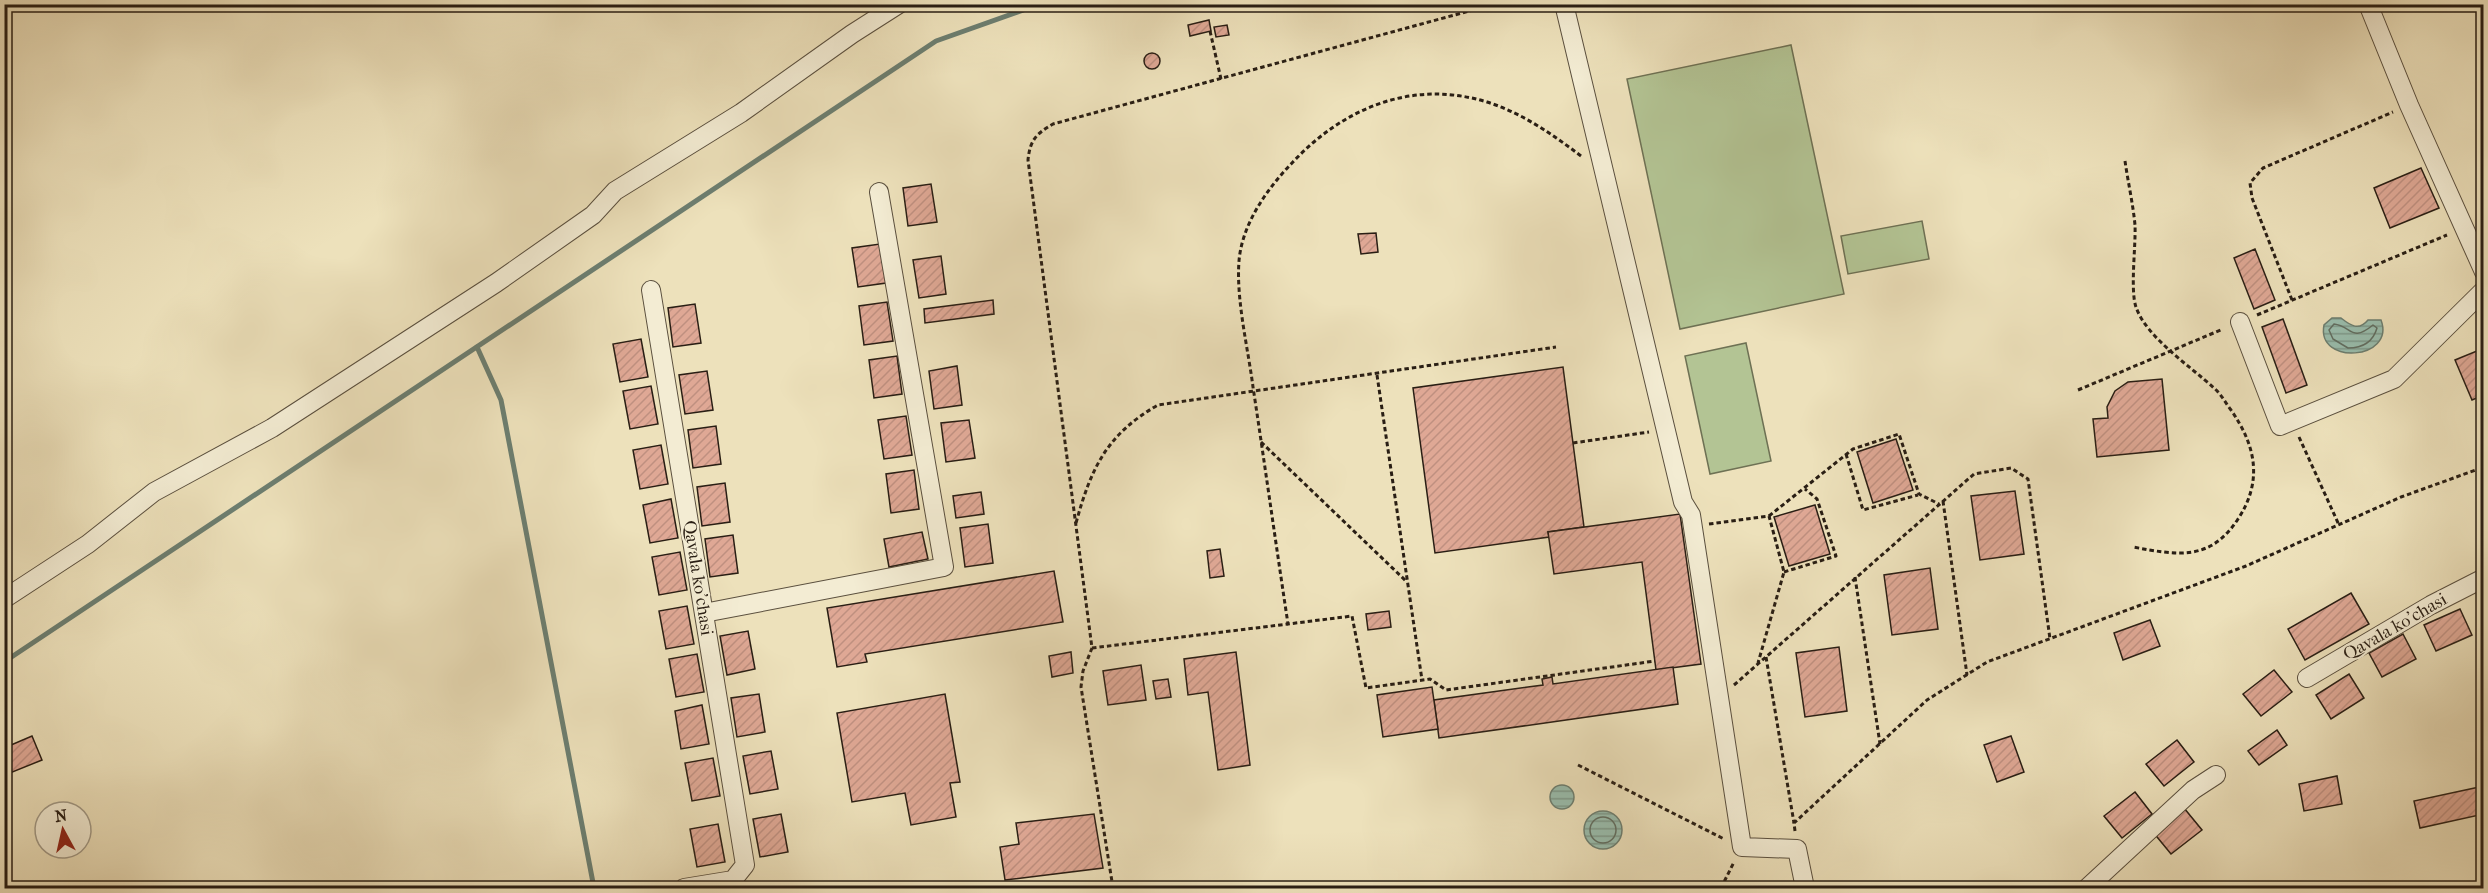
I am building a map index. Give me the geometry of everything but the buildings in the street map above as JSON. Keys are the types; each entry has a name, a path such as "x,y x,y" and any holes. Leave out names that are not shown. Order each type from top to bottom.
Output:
{"street":[{"path":"4,599 88,544 154,492 272,428 496,283 593,215 615,191 741,113 852,34 899,4"},
{"path":"1564,4 1665,430 1683,502 1690,515 1742,847 1797,849 1805,888"},
{"path":"2368,4 2409,105 2484,272"},
{"path":"704,613 944,567 879,192"},
{"name":"Qavala ko'chasi","path":"651,290 745,866 733,880 684,888"},
{"path":"2240,322 2280,426 2394,379 2484,290"},
{"name":"Qavala ko'chasi","path":"2307,678 2431,604 2484,578"},
{"path":"2087,888 2193,790 2216,775"}],"path":[{"path":"1113,888 1081,687 1083,671 1092,648 1028,160 1029,146 1038,132 1053,124 1495,4"},
{"path":"1210,31 1221,79"},
{"path":"1288,624 1260,441 1239,280 1239,260 1247,230 1260,204 1279,177 1299,156 1340,120 1372,106 1412,95 1455,94 1488,102 1550,133 1604,173"},
{"path":"2292,300 2252,198 2250,183 2263,168 2409,105"},
{"path":"2124,161 2135,223 2135,304 2144,325 2216,390 2238,421 2253,451 2253,480 2246,507 2226,537 2200,551 2171,554 2133,547"},
{"path":"2078,390 2463,228"},
{"path":"1076,525 1086,487 1099,459 1116,436 1138,416 1158,405 1254,390 1377,375 1556,347"},
{"path":"1377,375 1422,680"},
{"path":"2292,422 2339,525"},
{"path":"1573,444 1665,430"},
{"path":"1692,526 1769,516 1853,449 1899,434 1919,494"},
{"path":"1260,441 1407,582"},
{"path":"1846,454 1863,510 1919,494 1941,503"},
{"path":"1794,823 1927,700 1988,662 2246,566 2401,497 2484,467"},
{"path":"1719,698 1974,474 2011,468 2028,479 2050,639"},
{"path":"1784,572 1836,556 1818,499 1804,488"},
{"path":"1941,503 1967,675"},
{"path":"1757,664 1784,572 1769,516"},
{"path":"1855,577 1880,744"},
{"path":"1092,648 1352,616 1366,688 1430,679 1446,690 1655,662"},
{"path":"1766,657 1797,849"},
{"path":"1578,765 1742,847 1721,888"}],"shaded area":[{"path":"1791,45 1844,294 1680,329 1627,79"},
{"path":"1922,221 1929,259 1848,274 1841,236"},
{"path":"1746,343 1771,461 1710,474 1685,356"}],"water":[{"path":"2332,318 2341,318 2358,326 2368,320 2381,320 2383,333 2377,343 2367,350 2355,353 2342,352 2332,347 2325,338 2324,325"},
{"path":"1562,785 1567,786 1573,792 1573,802 1567,808 1562,809 1557,808 1551,802 1550,797 1551,792 1557,786"},
{"path":"1603,811 1616,817 1622,830 1616,843 1603,849 1590,843 1584,830 1590,817"}],"waterway":[{"path":"4,662 936,41 1040,4"},
{"path":"477,347 501,400 594,888"}]}
